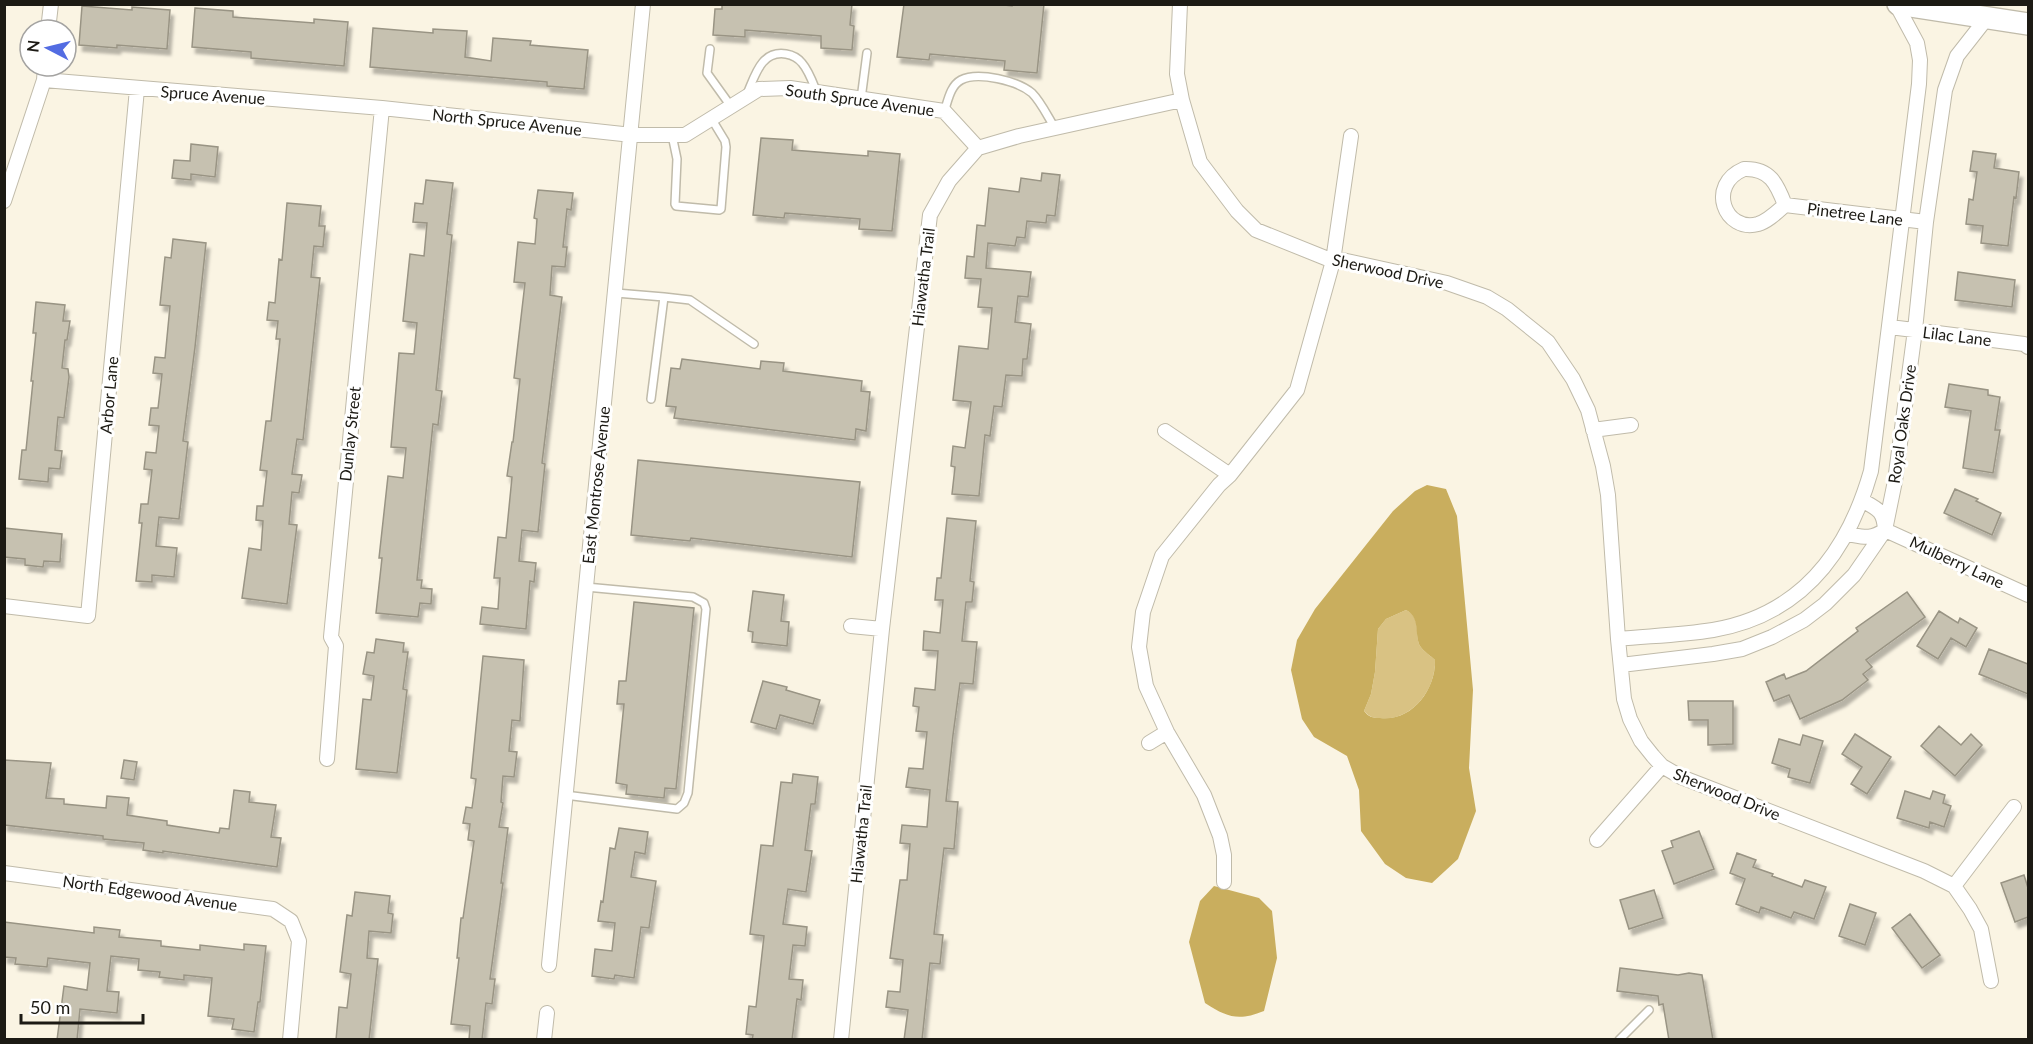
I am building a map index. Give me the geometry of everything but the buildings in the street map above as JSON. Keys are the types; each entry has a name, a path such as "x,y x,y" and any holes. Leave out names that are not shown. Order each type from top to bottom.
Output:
{"highway":[{"path":"1897,4 2028,24"}],"street":[{"name":"East Montrose Avenue","path":"549,965 644,4"},
{"name":"Sherwood Drive","path":"1180,4 1178,74 1182,100 1200,162 1237,211 1256,230 1333,259 1447,283 1487,297 1507,309 1548,342 1573,379 1588,410 1608,495 1624,699 1630,719 1641,741 1662,766 1681,777 1924,871 1954,886 1981,929 1991,981"},
{"name":"Royal Oaks Drive","path":"1618,639 1714,630 1754,619 1788,599 1812,581 1834,556 1848,534 1863,501 1871,471 1919,84 1920,60 1917,43 1897,4"},
{"name":"Royal Oaks Drive","path":"1621,665 1732,651 1772,637 1804,620 1825,603 1854,575 1885,530 1895,481 1915,330 1926,222 1945,90 1957,56 1986,18"},
{"path":"4,201 42,78"},
{"name":"Spruce Avenue","path":"73,78 137,89 382,108"},
{"name":"South Spruce Avenue","path":"632,135 685,135 759,89 790,88 944,112 978,148"},
{"name":"Arbor Lane","path":"4,606 88,616 137,89"},
{"path":"978,148 1055,128 1182,100"},
{"name":"North Spruce Avenue","path":"382,108 632,135"},
{"name":"Dunlay Street","path":"327,759 336,646 331,637 382,108"},
{"path":"1224,882 1224,855 1220,836 1208,805 1167,732 1146,686 1139,647 1143,612 1162,556 1297,390 1333,259 1351,135"},
{"name":"Hiawatha Trail","path":"841,1040 882,629 930,215 949,181 978,148"},
{"name":"Pinetree Lane","path":"1785,205 1770,177 1754,169 1744,169 1736,173 1724,187 1724,205 1734,220 1742,224 1760,223 1785,205 1926,222"},
{"name":"Lilac Lane","path":"1890,327 2027,344"},
{"path":"1593,430 1630,425"},
{"path":"1165,431 1230,475"},
{"path":"1848,534 1875,537 1885,530 1884,520 1878,509 1863,501"},
{"name":"Mulberry Lane","path":"1885,530 2028,595"},
{"path":"851,626 882,629"},
{"path":"1149,743 1167,732"},
{"path":"1597,840 1662,766"},
{"path":"1954,886 2014,807"},
{"name":"North Edgewood Avenue","path":"4,873 273,909 291,921 299,941 290,1040"},
{"path":"544,1040 547,1013"}],"lane":[{"path":"710,50 707,73 730,105"},
{"path":"861,99 867,53"},
{"path":"746,96 757,70 765,59 773,54 794,56 803,63 817,93"},
{"path":"944,112 951,90 962,80 985,76 1012,82 1032,93 1055,128"},
{"path":"672,135 677,159 676,206 719,210 721,209 726,147 725,141 711,118"},
{"path":"616,293 690,300 754,344"},
{"path":"651,399 664,297"},
{"path":"565,795 677,809 684,803 688,793 706,609 704,603 693,597 586,587"},
{"path":"1619,1040 1649,1010"}],"shaded area":[{"path":"1427,485 1446,489 1457,516 1473,690 1469,768 1476,811 1458,859 1432,883 1406,878 1385,864 1361,831 1359,790 1347,756 1314,737 1302,719 1291,670 1297,640 1315,609 1393,511 1415,491","holes":["1406,610 1414,617 1420,646 1435,660 1431,682 1420,701 1402,715 1392,718 1371,717 1364,711 1371,694 1375,672 1378,629 1386,619"]},
{"path":"1406,610 1411,613 1416,622 1420,646 1435,660 1431,682 1420,701 1412,709 1392,718 1373,717 1364,711 1371,694 1375,672 1378,629 1386,619"},
{"path":"1214,886 1259,898 1272,911 1277,958 1264,1011 1240,1017 1227,1015 1205,1003 1189,942 1200,901"}]}
